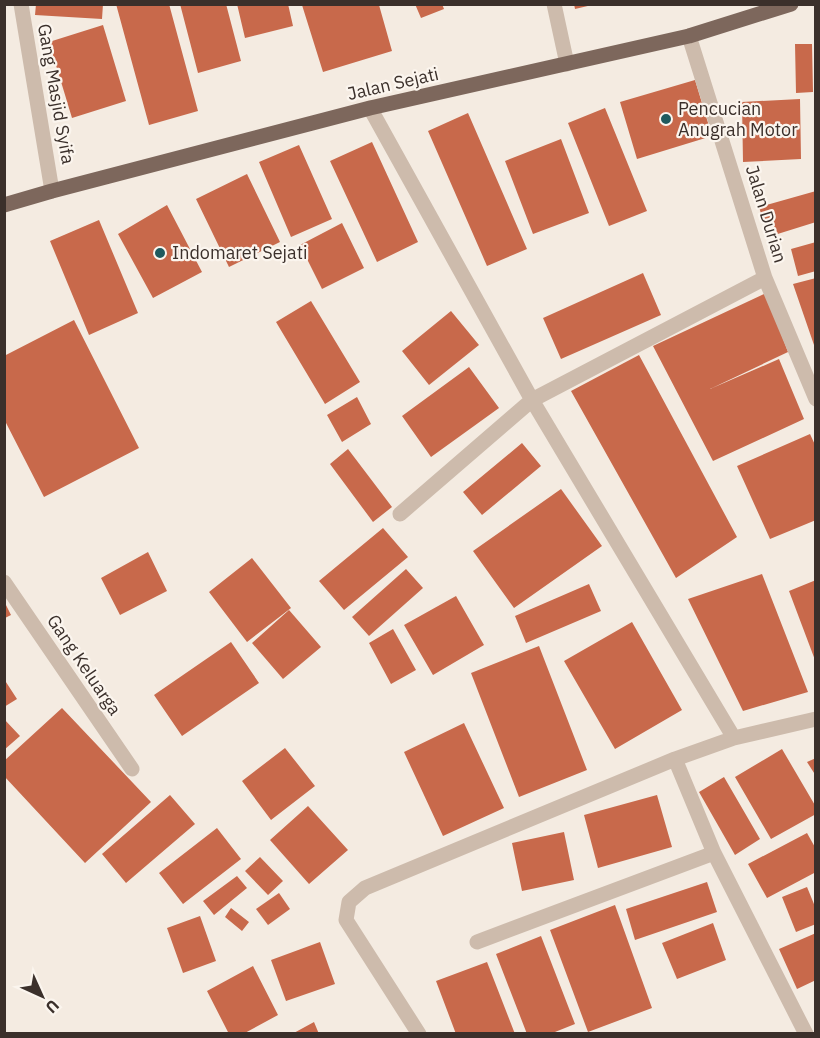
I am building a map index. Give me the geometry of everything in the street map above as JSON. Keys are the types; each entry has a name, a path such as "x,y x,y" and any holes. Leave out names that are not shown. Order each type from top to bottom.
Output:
{"main road":[{"name":"Jalan Sejati","path":"4,206 52,191 370,108 689,36 791,4"}],"street":[{"name":"Gang Masjid Syifa","path":"21,4 52,191"},
{"path":"554,4 567,64"},
{"name":"Jalan Durian","path":"689,36 765,278 816,399"},
{"path":"370,108 532,400 734,738"},
{"path":"400,514 532,400 765,278"},
{"name":"Gang Keluarga","path":"4,582 132,769"},
{"path":"419,1034 346,920 349,902 365,888 675,759 734,738 816,719"},
{"path":"675,759 714,853 806,1034"},
{"path":"477,942 714,853"}],"building":[{"path":"36,4 103,4 102,19 35,15"},
{"path":"116,4 169,4 198,111 149,125"},
{"path":"180,4 226,4 241,61 198,73"},
{"path":"237,4 288,4 293,26 245,38"},
{"path":"415,4 442,4 444,9 421,18"},
{"path":"574,4 592,4 592,5 575,9"},
{"path":"302,5 379,5 392,51 323,72"},
{"path":"103,25 126,101 72,118 49,42"},
{"path":"795,44 812,44 813,92 796,93"},
{"name":"Pencucian Anugrah Motor","path":"695,80 712,136 637,159 620,102"},
{"path":"800,99 801,159 743,162 742,102"},
{"path":"605,108 647,211 609,226 568,123"},
{"path":"468,113 527,249 487,266 428,131"},
{"path":"561,139 589,213 533,234 505,161"},
{"path":"372,142 418,242 377,262 330,161"},
{"path":"299,145 332,219 291,237 259,162"},
{"path":"247,174 280,242 229,267 196,199"},
{"path":"816,191 816,222 768,237 759,207"},
{"name":"Indomaret Sejati","path":"167,205 202,272 153,298 118,234"},
{"path":"99,220 138,313 89,335 50,241"},
{"path":"342,223 364,268 322,289 300,245"},
{"path":"816,242 816,271 798,276 791,249"},
{"path":"643,273 661,315 561,359 543,318"},
{"path":"816,278 816,344 814,345 793,284"},
{"path":"766,293 788,352 710,389 779,359 804,419 713,461 653,346"},
{"path":"311,301 360,382 325,404 276,322"},
{"path":"451,311 479,345 429,385 402,351"},
{"path":"74,320 139,448 44,497 4,419 4,356"},
{"path":"639,355 737,537 676,578 571,391"},
{"path":"469,367 499,408 431,457 402,416"},
{"path":"357,397 371,424 342,442 327,415"},
{"path":"810,434 816,447 816,520 770,539 737,466"},
{"path":"522,443 541,466 482,515 463,492"},
{"path":"348,449 392,507 373,522 330,464"},
{"path":"561,489 602,546 514,608 473,551"},
{"path":"383,528 408,557 344,610 319,581"},
{"path":"148,552 167,591 120,615 101,578"},
{"path":"252,558 291,608 247,642 209,592"},
{"path":"406,569 423,588 369,636 352,617"},
{"path":"762,574 808,692 743,711 688,599"},
{"path":"816,580 816,660 815,660 789,591"},
{"path":"589,584 601,611 526,643 515,616"},
{"path":"456,596 484,645 433,675 404,625"},
{"path":"5,603 11,615 5,618"},
{"path":"289,610 321,647 283,679 252,643"},
{"path":"632,622 682,710 615,749 564,661"},
{"path":"393,629 416,670 391,684 369,643"},
{"path":"231,642 259,683 182,736 154,695"},
{"path":"539,646 587,770 519,797 471,673"},
{"path":"4,679 17,699 4,707"},
{"path":"62,708 151,802 85,863 4,776 4,761"},
{"path":"4,719 20,736 4,750"},
{"path":"464,723 504,808 443,836 404,752"},
{"path":"285,748 315,786 271,820 242,781"},
{"path":"782,749 816,807 816,814 771,839 735,777"},
{"path":"816,758 816,776 807,762"},
{"path":"724,777 760,839 735,855 699,792"},
{"path":"170,795 195,824 126,883 102,854"},
{"path":"657,795 672,847 598,868 584,815"},
{"path":"308,806 348,850 309,884 270,840"},
{"path":"217,828 241,859 183,904 159,873"},
{"path":"564,832 574,880 522,891 512,843"},
{"path":"807,833 816,849 816,872 767,898 748,864"},
{"path":"260,857 283,881 268,895 245,871"},
{"path":"237,876 247,888 214,915 203,901"},
{"path":"707,882 717,912 635,940 626,909"},
{"path":"807,887 816,909 816,924 796,932 782,897"},
{"path":"279,893 290,909 268,925 256,909"},
{"path":"615,905 652,1008 588,1032 550,930"},
{"path":"231,908 249,922 242,931 225,917"},
{"path":"200,916 216,961 183,973 167,928"},
{"path":"713,923 726,960 677,979 662,943"},
{"path":"816,933 816,980 797,989 779,949"},
{"path":"541,936 575,1024 550,1034 527,1034 496,954"},
{"path":"320,942 335,984 286,1001 271,960"},
{"path":"487,962 515,1034 456,1034 436,981"},
{"path":"253,966 278,1015 243,1034 229,1034 207,991"},
{"path":"314,1022 319,1034 292,1034"}],"place":[{"name":"Pencucian Anugrah Motor","path":"666,119"},
{"name":"Indomaret Sejati","path":"160,253"}]}
